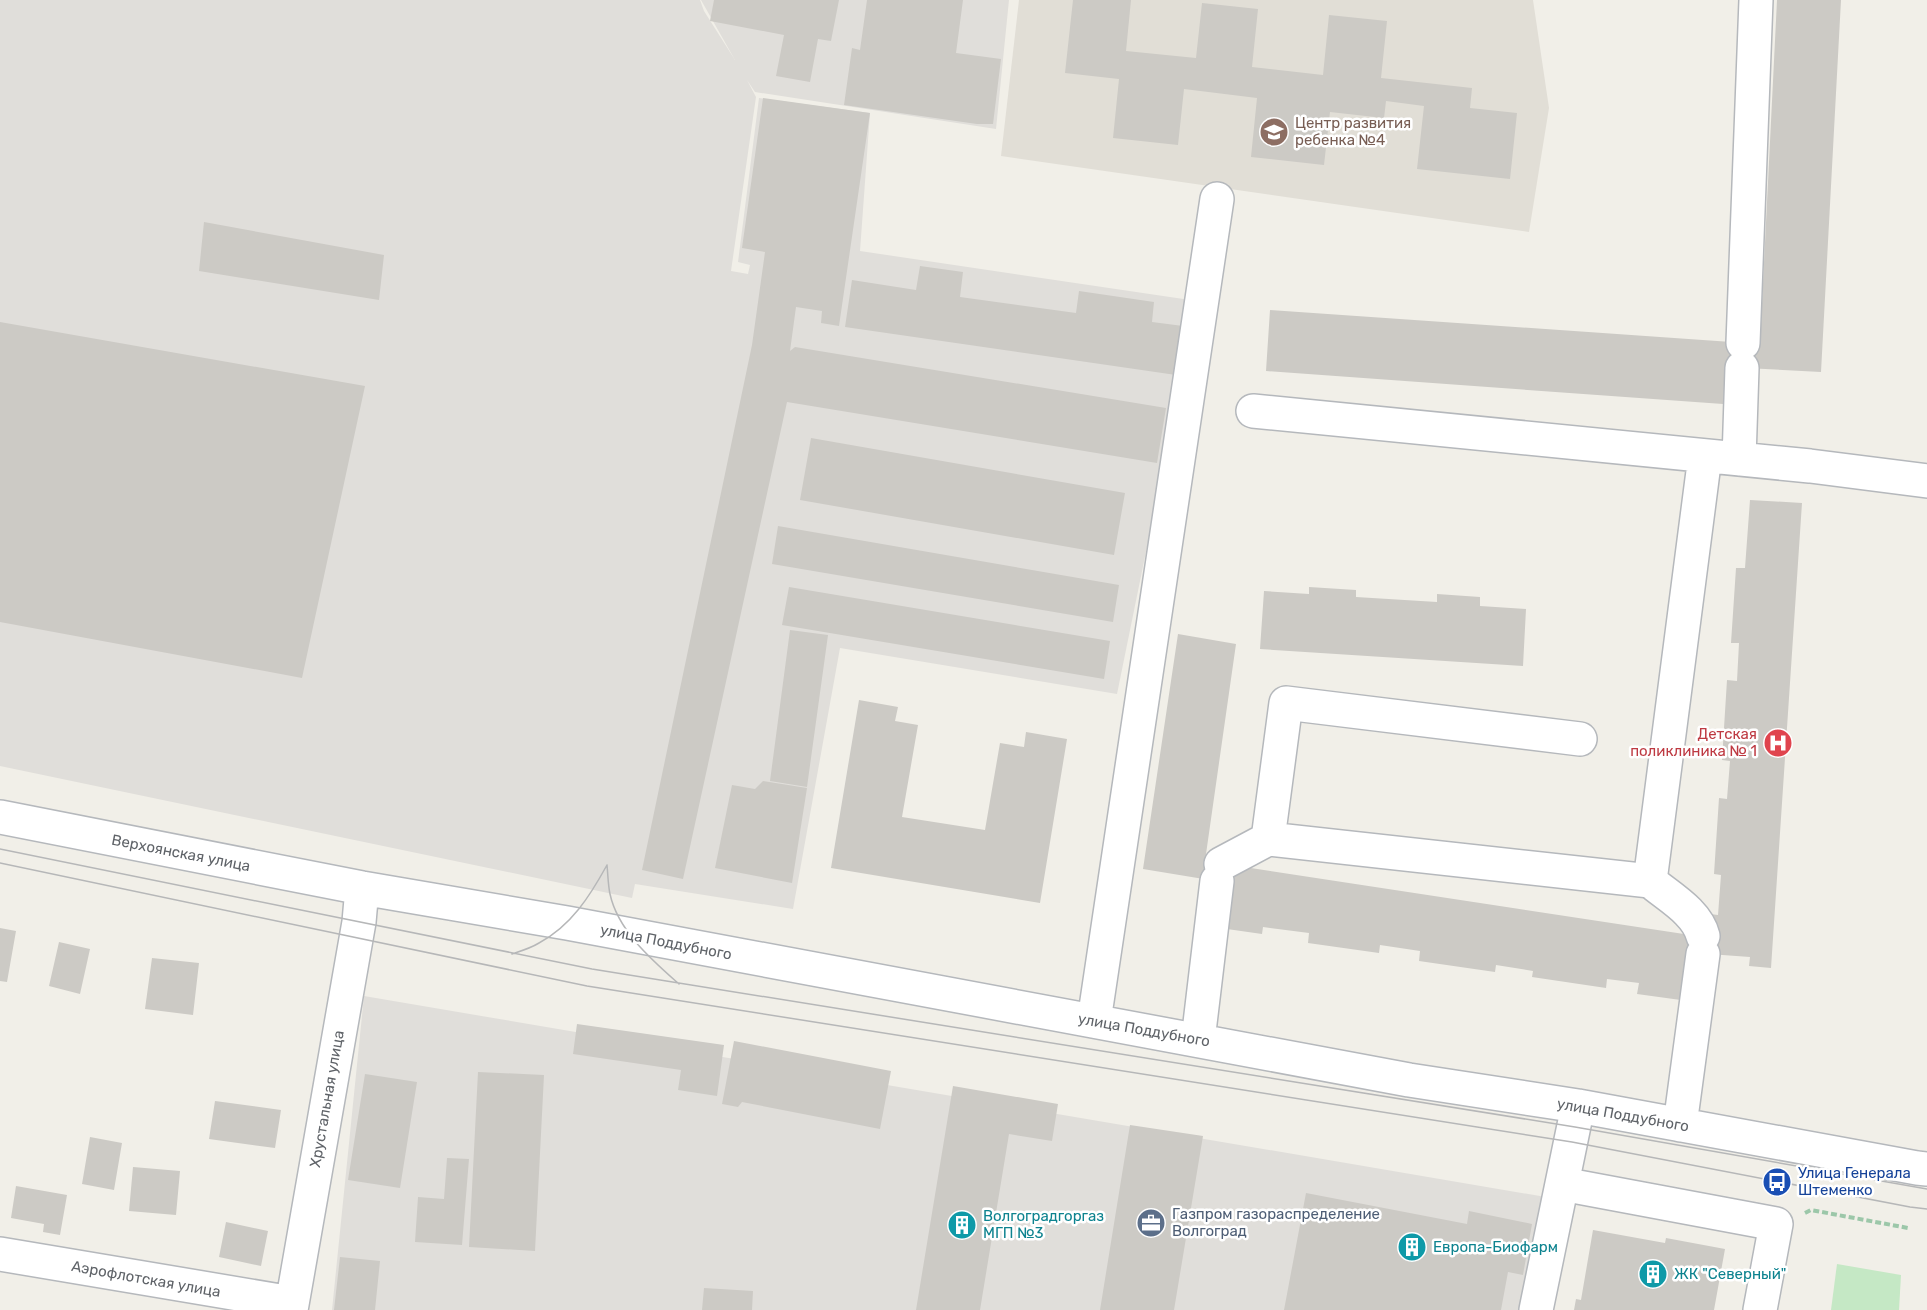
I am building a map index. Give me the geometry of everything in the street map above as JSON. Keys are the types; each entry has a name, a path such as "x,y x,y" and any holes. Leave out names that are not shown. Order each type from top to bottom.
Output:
{"street":[{"path":"1739,459 1756,0"},
{"path":"1094,1021 1217,200"},
{"path":"1253,411 1739,459 1927,481"},
{"path":"1650,881 1704,456"},
{"path":"1268,839 1286,703 1580,739"},
{"name":"Верхоянская улица","path":"0,817 362,888"},
{"path":"1198,1040 1219,873 1268,839 1650,881 1692,915 1700,925 1703,945 1680,1125"},
{"name":"улица Поддубного","path":"362,888 567,923 1409,1080 1578,1106 1927,1169"},
{"name":"Хрустальная улица","path":"292,1307 359,922 362,888"},
{"path":"1536,1310 1578,1106"},
{"path":"1562,1184 1776,1224 1760,1310"},
{"name":"Аэрофлотская улица","path":"0,1254 292,1307"}],"path":[{"path":"1776,1224 1811,1210 1908,1228"}],"shaded area":[{"path":"0,0 700,0 704,11 735,60 701,0 1009,0 996,129 755,92 747,80 756,97 731,271 748,274 750,265 738,262 759,98 870,113 860,251 1197,301 1117,694 840,648 793,909 635,884 632,898 0,766"},
{"name":"Центр развития ребенка №4","path":"1019,0 1533,0 1549,108 1529,232 1001,156"},
{"path":"364,996 1575,1202 1562,1269 1556,1268 1547,1310 332,1310"}],"green space":[{"path":"1837,1264 1901,1275 1899,1310 1831,1310"}],"building":[{"path":"714,0 839,0 831,41 818,39 810,82 776,76 784,35 710,21"},
{"path":"867,0 963,0 956,53 1001,59 993,124 977,124 844,105 852,48 860,50"},
{"path":"1073,0 1131,0 1126,51 1196,58 1202,3 1258,9 1252,67 1323,75 1329,15 1387,21 1381,78 1472,88 1470,108 1517,113 1510,179 1417,169 1424,106 1386,101 1384,118 1330,112 1324,165 1251,157 1257,98 1184,89 1178,145 1113,138 1119,79 1065,73"},
{"path":"1777,0 1841,0 1821,372 1726,367 1723,404 1266,371 1270,310 1760,344"},
{"path":"763,98 870,113 839,326 821,323 822,311 796,307 790,351 795,347 1166,408 1157,463 787,402 683,879 642,870 752,345 765,252 742,248"},
{"path":"204,222 384,255 379,300 199,271"},
{"path":"920,266 963,272 960,297 1076,313 1079,291 1154,302 1152,322 1183,326 1176,375 845,327 852,280 916,290"},
{"path":"0,322 365,386 302,678 0,622"},
{"path":"811,438 1125,493 1114,555 800,500"},
{"path":"1750,500 1802,503 1771,968 1749,966 1750,957 1695,953 1688,1001 1637,994 1639,983 1607,979 1606,988 1532,977 1533,971 1496,965 1495,972 1419,961 1420,951 1380,945 1379,953 1308,943 1309,933 1263,927 1262,934 1227,929 1234,884 1143,869 1178,634 1236,644 1205,861 1697,936 1710,914 1718,915 1721,875 1714,874 1719,798 1727,799 1730,761 1722,760 1727,680 1737,681 1739,643 1731,643 1736,568 1745,568"},
{"path":"778,526 1119,585 1113,622 772,564"},
{"path":"789,587 1110,641 1104,679 782,625"},
{"path":"1309,587 1356,590 1356,597 1437,602 1437,594 1480,597 1480,606 1526,609 1523,666 1260,649 1264,591 1309,594"},
{"path":"790,630 828,635 807,787 770,781"},
{"path":"859,700 898,707 895,721 918,725 902,817 985,830 1000,743 1024,747 1026,732 1067,739 1040,903 831,868"},
{"path":"763,781 807,788 792,883 715,868 732,785 755,789"},
{"path":"0,928 16,931 7,982 0,981"},
{"path":"59,942 90,949 80,994 49,986"},
{"path":"152,958 199,963 193,1015 145,1009"},
{"path":"577,1024 724,1045 717,1096 678,1090 681,1070 573,1054"},
{"path":"734,1041 891,1071 880,1129 742,1102 738,1107 722,1104"},
{"path":"478,1072 544,1075 535,1251 469,1247"},
{"path":"365,1074 417,1082 400,1188 348,1180"},
{"name":"Волгоградгоргаз МГП №3","path":"953,1086 1058,1104 1052,1141 1009,1134 980,1310 916,1310"},
{"path":"215,1101 281,1110 275,1148 209,1139"},
{"name":"Газпром газораспределение Волгоград","path":"1130,1125 1203,1136 1174,1310 1100,1310"},
{"path":"90,1137 122,1143 114,1190 82,1184"},
{"path":"447,1158 469,1159 462,1245 415,1242 418,1197 444,1199"},
{"path":"133,1167 180,1171 176,1215 129,1211"},
{"path":"16,1186 67,1195 60,1235 43,1232 44,1224 11,1218"},
{"name":"Европа-Биофарм","path":"1306,1193 1467,1224 1469,1211 1532,1224 1523,1275 1508,1272 1501,1310 1284,1310"},
{"path":"226,1222 268,1231 261,1266 219,1257"},
{"name":"ЖК \"Северный\"","path":"1593,1230 1665,1243 1666,1238 1725,1249 1714,1310 1574,1310 1576,1299 1581,1300"},
{"path":"340,1257 380,1261 375,1310 334,1310"},
{"path":"704,1288 753,1291 752,1310 702,1310"}],"tram line":[{"path":"0,849 592,969 1575,1127 1927,1189"},
{"path":"0,863 587,986 1572,1142 1927,1209"},
{"path":"607,865 610,894 620,920 637,944 679,984"},
{"path":"512,954 536,945 561,928 579,909 607,865"}],"place":[{"name":"Центр развития ребенка №4","path":"1274,132"},
{"name":"Детская поликлиника № 1","path":"1778,743"},
{"name":"Улица Генерала Штеменко","path":"1777,1182"},
{"name":"Газпром газораспределение Волгоград","path":"1151,1223"},
{"name":"Волгоградгоргаз МГП №3","path":"962,1225"},
{"name":"Европа-Биофарм","path":"1412,1247"},
{"name":"ЖК \"Северный\"","path":"1653,1274"}]}
